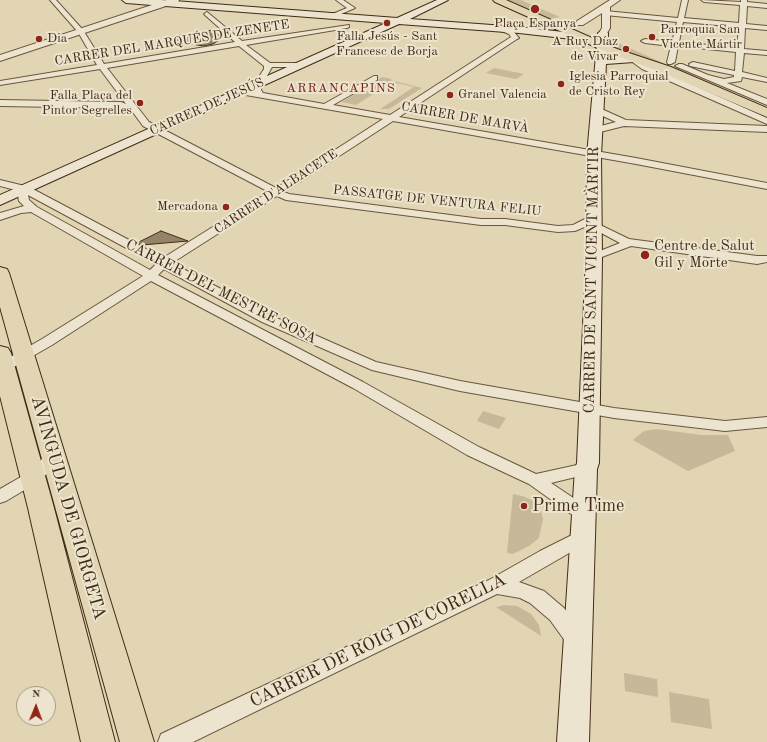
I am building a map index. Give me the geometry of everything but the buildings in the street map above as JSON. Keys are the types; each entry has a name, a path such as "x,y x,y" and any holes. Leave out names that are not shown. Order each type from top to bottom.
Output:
{"main road":[{"path":"126,0 519,30 581,37"},
{"name":"CARRER DE JESÚS","path":"0,201 243,92 259,90 302,65 355,31 397,21 444,0"},
{"path":"498,0 601,46 638,49 680,66 720,87 767,108"},
{"path":"413,13 428,23"},
{"path":"519,30 559,27 575,21 608,35"},
{"name":"CARRER DE SANT VICENT MÀRTIR","path":"573,742 578,645 581,519 586,469 588,463 590,409 594,256 594,154 601,46 608,35"},
{"path":"600,63 638,49"},
{"path":"638,49 667,70 767,113"},
{"name":"AVINGUDA DE GIORGETA","path":"0,273 137,742"},
{"name":"AVINGUDA DE GIORGETA","path":"1,363 32,478 98,742"}],"street":[{"name":"PASSATGE DE VENTURA FELIU","path":"53,0 81,31 102,66 146,124 286,197 481,222 506,222 558,228 575,228 593,221"},
{"path":"0,58 175,0"},
{"path":"332,16 352,8 339,0"},
{"path":"575,21 603,11 616,0"},
{"path":"680,66 675,44 685,0"},
{"path":"704,0 744,2 767,6"},
{"path":"709,77 728,81 738,79 740,74 744,2"},
{"path":"207,7 241,44 268,64 302,65"},
{"path":"603,11 681,21 767,28"},
{"path":"603,11 608,35"},
{"path":"332,16 355,31"},
{"name":"CARRER D'ALBACETE","path":"1,363 24,356 151,276 162,264 277,192 514,38 512,33 501,29"},
{"name":"CARRER DEL MARQUÉS DE ZENETE","path":"0,83 241,44 355,31"},
{"path":"767,53 675,44 638,49 645,67 767,121"},
{"path":"259,90 268,69 268,64"},
{"path":"680,66 697,64 767,80"},
{"path":"680,66 767,102"},
{"path":"326,106 374,78"},
{"name":"CARRER DE MARVÀ","path":"259,90 326,106 767,186"},
{"path":"0,103 121,105 135,109"},
{"path":"597,110 624,123"},
{"path":"596,130 624,123 767,129"},
{"name":"CARRER DEL MESTRE SOSA","path":"0,183 25,189 162,264 267,319 375,366 460,386 590,409 725,426 767,422"},
{"name":"CARRER DEL MESTRE SOSA","path":"25,189 22,195 24,201 33,209 151,276 346,378 473,451 535,480 581,519"},
{"path":"0,217 19,210 33,209"},
{"path":"593,221 626,242 757,260 767,259"},
{"path":"594,256 624,246 626,245 626,242"},
{"path":"320,365 336,350"},
{"path":"346,378 363,362"},
{"path":"0,497 32,478 48,463 52,455"},
{"path":"535,480 586,469"},
{"name":"CARRER DE ROIG DE CORELLA","path":"169,742 496,586 546,556 581,519"},
{"path":"496,586 522,590 537,597 557,614 578,645"}],"shaded area":[{"path":"504,0 521,0 560,17 547,19"},
{"path":"616,42 690,75 718,89 616,48"},
{"path":"494,68 524,74 516,79 486,73"},
{"path":"382,77 422,88 389,109 380,109 414,87 392,82 379,90 365,87"},
{"path":"361,90 375,93 356,105 342,102"},
{"path":"483,411 506,418 499,429 477,421"},
{"path":"657,429 701,435 728,435 735,451 688,471 633,440 644,431"},
{"path":"513,494 532,500 541,511 543,519 539,538 529,546 513,554 507,553"},
{"path":"504,605 517,606 531,614 539,625 541,636 496,607"},
{"path":"624,673 657,679 658,697 625,691"},
{"path":"669,692 709,699 712,729 671,722"}],"place":[{"name":"Plaça Espanya","path":"535,9"},
{"name":"Falla Jesús - Sant Francesc de Borja","path":"387,23"},
{"name":"Parroquia San Vicente Mártir","path":"652,37"},
{"name":"Dia","path":"39,39"},
{"name":"A Ruy Díaz de Vivar","path":"626,49"},
{"name":"Iglesia Parroquial de Cristo Rey","path":"561,84"},
{"name":"Granel Valencia","path":"450,95"},
{"name":"Falla Plaça del Pintor Segrelles","path":"140,103"},
{"name":"Mercadona","path":"226,207"},
{"name":"Centre de Salut Gil y Morte","path":"645,255"},
{"name":"Prime Time","path":"524,506"}],"district":[{"name":"ARRANCAPINS","path":"341,89"}]}
